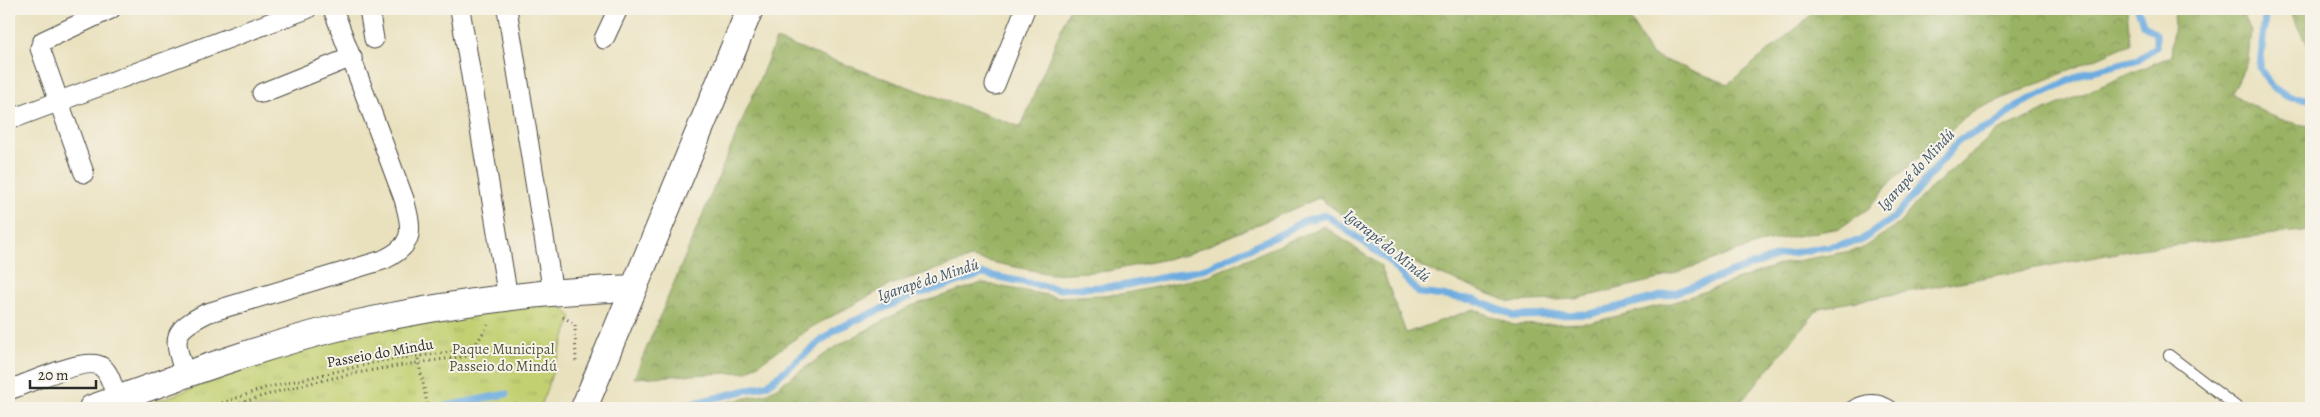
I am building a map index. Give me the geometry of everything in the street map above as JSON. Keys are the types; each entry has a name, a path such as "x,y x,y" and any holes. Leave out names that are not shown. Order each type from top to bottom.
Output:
{"street":[{"path":"84,174 40,54 43,41 111,9"},
{"path":"9,120 308,9"},
{"path":"185,375 177,340 180,330 186,323 207,313 383,260 402,250 408,240 411,228 404,199 333,9"},
{"path":"369,9 374,40"},
{"path":"460,9 508,298"},
{"path":"507,9 557,304"},
{"path":"604,39 618,9"},
{"path":"584,408 750,9"},
{"path":"995,85 1025,9"},
{"path":"262,92 352,57"},
{"path":"92,408 240,357 347,326 406,314 508,298 557,304 634,288"},
{"path":"9,390 81,364 94,363 107,373 117,399"}],"lane":[{"path":"2169,355 2238,408"},
{"path":"1849,408 1857,403 1874,399 1887,403 1894,408"}],"path":[{"path":"557,304 575,324 576,364 572,373"},
{"name":"Passeio do Mindu","path":"208,408 265,388 381,361 473,349 490,321"},
{"path":"226,408 266,394 375,368 478,355"},
{"path":"418,357 428,408"}],"green space":[{"path":"1069,9 1625,9 1651,55 1728,84 1817,9 2127,9 2130,44 1971,112 1891,182 1869,208 1840,228 1764,242 1658,279 1576,299 1510,302 1426,269 1398,254 1319,198 1186,255 1108,271 1050,274 971,258 890,285 812,327 747,372 634,378 776,40 1021,127"},
{"path":"2175,9 2241,9 2251,31 2248,60 2232,93 2270,115 2301,125 2311,126 2311,230 2139,249 1819,308 1736,408 703,408 768,393 837,346 911,306 982,283 1057,297 1121,294 1205,277 1324,226 1381,266 1406,333 1474,309 1513,325 1589,323 1675,302 1781,264 1861,249 1899,224 1922,196 1997,131 2171,56"},
{"path":"2288,9 2311,9 2311,51 2290,13"},
{"name":"Paque Municipal Passeio do Mindú","path":"544,299 558,303 572,317 540,408 138,408 264,362 369,331"}],"waterway":[{"name":"Igarapé do Mindú","path":"675,408 767,385 836,329 909,297 983,274 1058,289 1121,286 1204,269 1283,233 1303,221 1326,215 1387,259 1419,293 1475,300 1515,316 1590,314 1674,293 1780,255 1860,241 1895,217 1960,139 1995,124 2016,106 2085,73 2139,59 2156,47 2156,34 2143,24 2138,9"},
{"name":"Igarapé do Mindú","path":"2261,9 2265,17 2260,68 2272,87 2290,97 2311,99"},
{"name":"Igarapé do Mindú","path":"436,408 506,394"}]}
